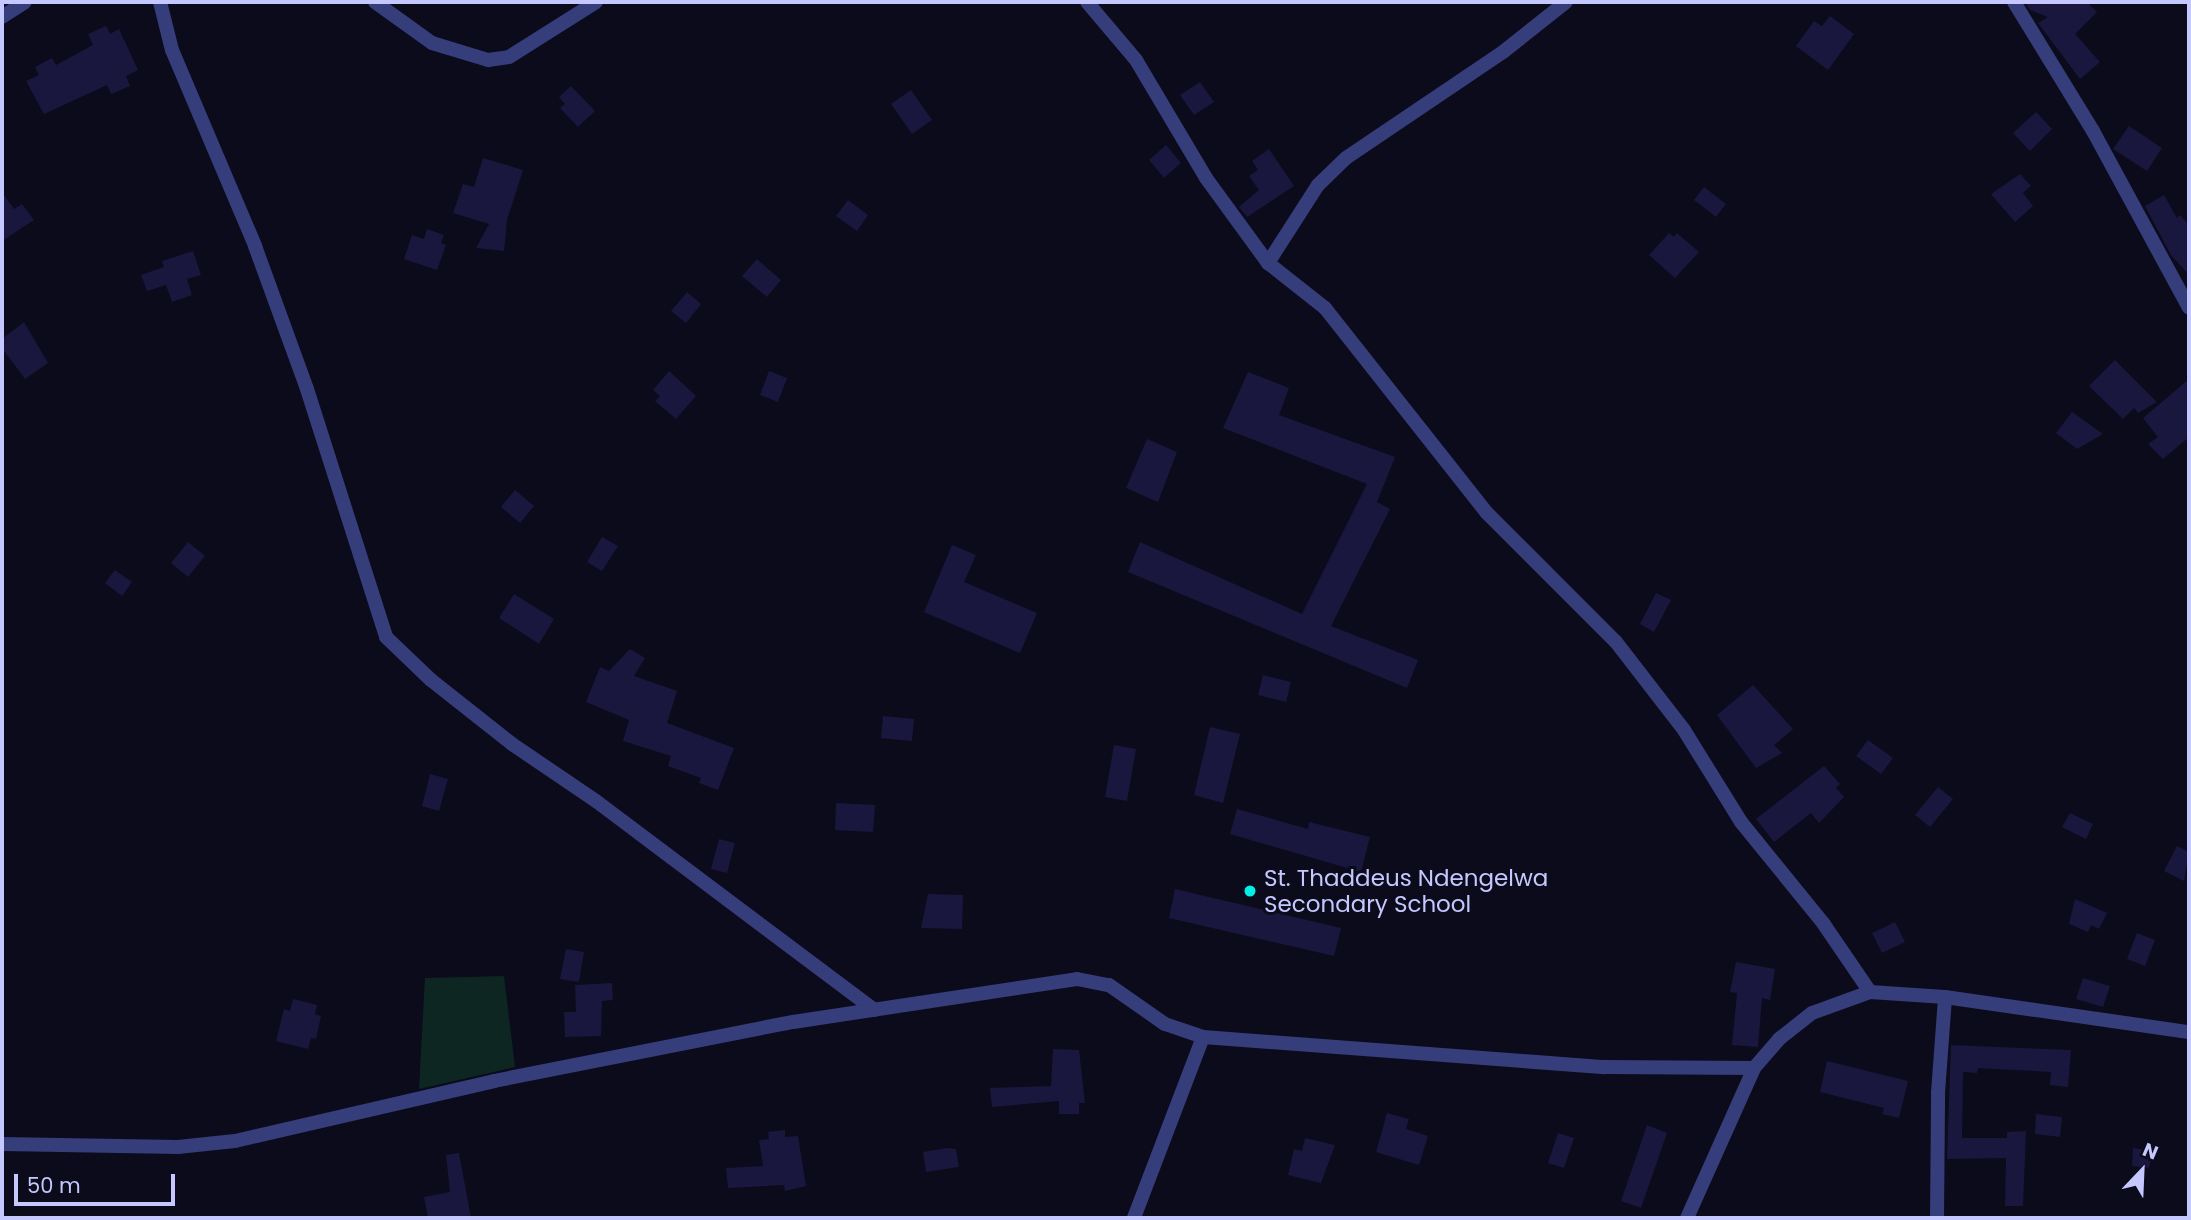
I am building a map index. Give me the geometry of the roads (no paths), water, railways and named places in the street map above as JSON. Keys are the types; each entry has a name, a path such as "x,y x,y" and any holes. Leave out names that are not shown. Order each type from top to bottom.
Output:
{"street":[{"path":"2,17 25,2"},
{"path":"160,2 172,50 255,246 307,389 386,637 431,680 512,744 596,801 874,1010"},
{"path":"375,2 446,51 488,60 509,57 596,2"},
{"path":"1087,2 1136,60 1206,178 1268,263 1325,308 1487,513 1616,642 1684,730 1741,822 1823,923 1870,992"},
{"path":"1268,263 1318,185 1346,158 1503,52 1566,2"},
{"path":"2014,2 2093,131 2189,308"},
{"path":"2,1144 116,1148 235,1141 494,1081 874,1010 1077,979 1109,985 1165,1024 1203,1037 1605,1067 1754,1068"},
{"path":"1687,1218 1754,1068 1779,1039 1812,1013 1870,992 1945,997 2189,1032"},
{"path":"1937,1218 1938,1093 1945,997"},
{"path":"1134,1218 1203,1037"}],"place":[{"name":"St. Thaddeus Ndengelwa Secondary School","path":"1250,891"}]}
